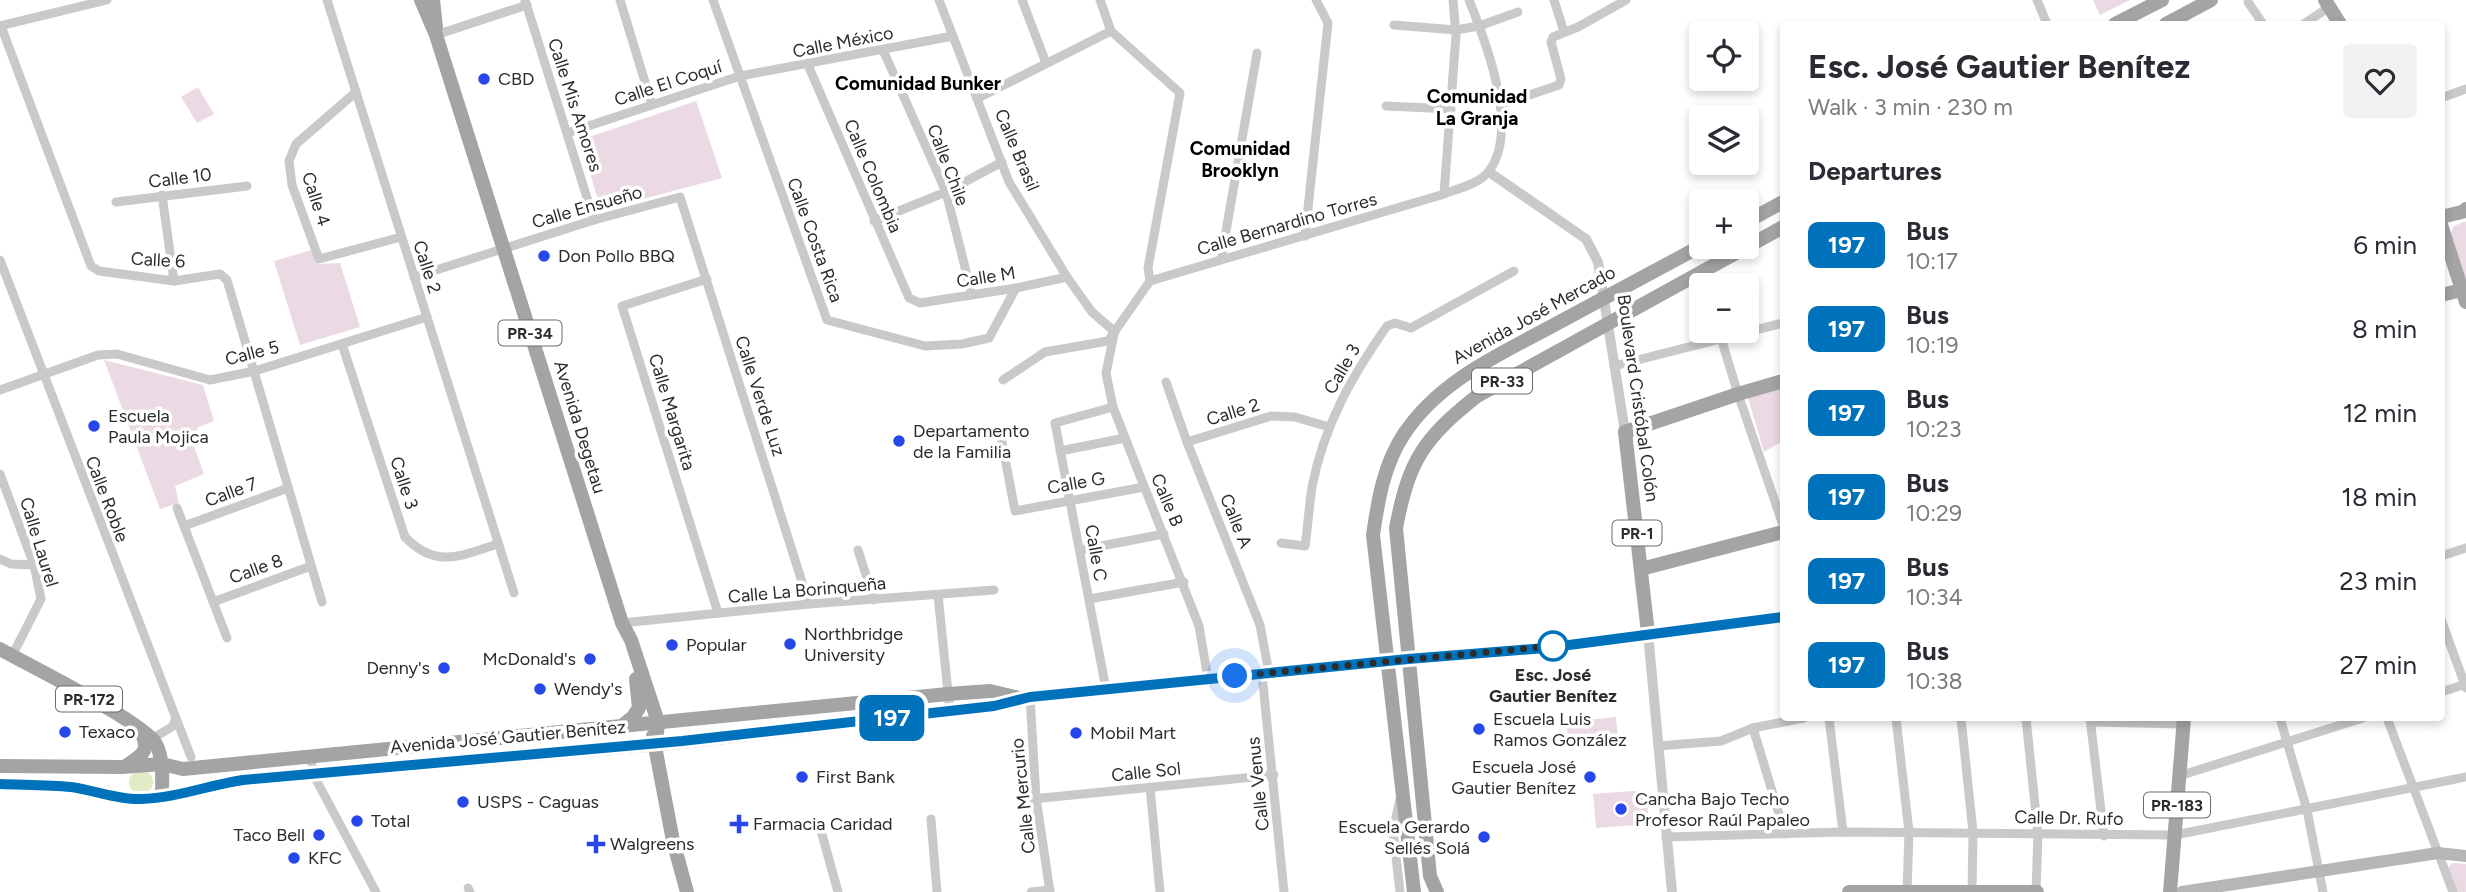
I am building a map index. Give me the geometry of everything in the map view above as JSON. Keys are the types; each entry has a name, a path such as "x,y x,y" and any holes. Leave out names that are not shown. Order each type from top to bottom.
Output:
{"main road":[{"name":"Avenida Degetau","path":"421,0 436,35 623,627 636,679 653,723"},
{"name":"Avenida Degetau","path":"433,0 436,35"},
{"path":"2121,21 2162,0"},
{"path":"2172,21 2211,0"},
{"path":"2327,4 2338,21"},
{"path":"1759,215 1780,204"},
{"path":"2445,216 2465,212"},
{"name":"PR-33","path":"1437,892 1430,876 1396,527 1403,489 1412,465 1428,441 1477,396 1780,229"},
{"path":"2445,237 2464,296 2445,295"},
{"name":"Avenida José Mercado","path":"1415,892 1373,535 1378,497 1385,473 1403,435 1446,387 1466,372 1689,252"},
{"path":"1625,432 1780,382"},
{"name":"Boulevard Cristóbal Colón","path":"1625,432 1648,633"},
{"name":"PR-1","path":"1641,569 1780,533"},
{"name":"Avenida José Gautier Benítez","path":"0,784 71,788 129,799 162,797 219,783 656,743 950,712 994,706 1025,698 1387,661 1546,648 1780,617"},
{"name":"Avenida Degetau","path":"623,627 631,640 653,723 673,841 687,892"},
{"name":"PR-172","path":"6,652 152,738"},
{"path":"623,726 639,708 636,679"},
{"name":"Avenida José Gautier Benítez","path":"0,766 124,767 162,764 183,769 948,694 990,691 1025,698"},
{"name":"PR-183","path":"2170,892 2184,721"},
{"path":"124,767 146,748 146,741 139,729"},
{"path":"152,738 157,745 162,764 162,797"},
{"path":"2182,892 2438,853 2466,856"},
{"path":"1849,892 2036,892"}],"street":[{"path":"1,26 107,0"},
{"name":"Calle 2","path":"327,0 514,593"},
{"path":"620,0 652,105"},
{"name":"Calle Costa Rica","path":"713,0 827,320 925,346 962,344 989,338 1016,288"},
{"name":"Calle Brasil","path":"939,0 1009,181 1067,277 1092,312 1115,332"},
{"path":"1022,0 1046,62"},
{"path":"1003,380 1045,352 1108,341 1150,281 1148,268 1180,93 1111,31 1100,0"},
{"path":"1305,236 1328,23 1316,0"},
{"path":"1444,194 1456,30 1453,0"},
{"path":"1469,0 1502,104 1498,150 1489,172"},
{"path":"1554,0 1564,32"},
{"path":"1502,104 1559,85 1561,79 1551,42 1553,37 1626,0"},
{"path":"2037,0 2046,21"},
{"path":"2248,2 2261,21"},
{"path":"436,35 526,3"},
{"name":"Calle Mis Amores","path":"526,3 594,220"},
{"path":"2307,21 2327,4"},
{"path":"1394,25 1456,30 1479,26 1518,12"},
{"name":"Calle 6","path":"1,26 91,266 99,271 174,281 220,274 227,280 322,602"},
{"path":"978,98 1111,31"},
{"name":"Calle México","path":"740,76 953,36"},
{"name":"Calle Chile","path":"883,50 946,192 972,295"},
{"path":"1221,260 1257,53"},
{"name":"Calle Colombia","path":"808,65 909,298"},
{"name":"Calle El Coquí","path":"567,133 740,76"},
{"path":"2445,97 2466,89"},
{"name":"Calle 4","path":"356,92 296,144 289,161 292,185 320,259 401,237"},
{"path":"1386,106 1451,109"},
{"path":"874,221 946,192 1002,162"},
{"name":"Calle Bernardino Torres","path":"1150,281 1444,194 1477,181 1489,172"},
{"name":"Boulevard Cristóbal Colón","path":"1489,172 1586,239 1598,261 1625,432"},
{"name":"Calle 10","path":"116,202 247,186"},
{"path":"162,195 174,281"},
{"name":"Calle Ensueño","path":"414,277 594,220 680,197"},
{"name":"Calle Verde Luz","path":"680,197 809,604"},
{"name":"Calle Roble","path":"0,260 191,757"},
{"name":"Calle 3","path":"1281,543 1305,546 1312,486 1329,427 1354,373 1387,326 1395,323 1411,328 1514,271"},
{"name":"Calle M","path":"909,298 920,303 1067,277"},
{"name":"Calle Margarita","path":"707,279 622,306 718,613"},
{"name":"Calle 5","path":"0,390 98,355 117,354 210,380 255,371 427,317"},
{"path":"1759,329 1780,324"},
{"name":"Calle B","path":"1115,332 1107,373 1113,407 1184,582 1199,626 1208,679"},
{"path":"1614,366 1702,343"},
{"path":"1723,343 1780,516"},
{"name":"Calle 3","path":"342,344 405,537 418,549 436,557 462,555 498,544"},
{"name":"Calle A","path":"1166,382 1187,443 1260,625 1266,673"},
{"name":"Calle C","path":"1106,690 1055,423 1113,407"},
{"name":"Calle 2","path":"1187,443 1271,416 1295,417 1329,427"},
{"name":"Calle G","path":"1000,432 1015,510 1144,487"},
{"path":"1060,451 1125,438"},
{"name":"Calle Laurel","path":"0,474 34,565 40,599 6,652"},
{"name":"Calle 7","path":"184,526 288,488"},
{"name":"Calle 8","path":"177,508 226,638"},
{"path":"1080,550 1164,534"},
{"path":"2445,555 2466,548"},
{"path":"858,550 874,600"},
{"path":"0,558 11,564 34,565"},
{"name":"Calle 8","path":"212,602 311,566"},
{"path":"1088,599 1184,582"},
{"name":"Calle La Borinqueña","path":"623,627 718,613 994,590"},
{"path":"938,594 950,712"},
{"path":"2445,630 2466,686 2445,691"},
{"name":"Boulevard Cristóbal Colón","path":"1648,633 1672,892"},
{"name":"Calle Venus","path":"1266,673 1284,892"},
{"name":"Calle Mercurio","path":"1025,698 1035,798 1050,891"},
{"path":"152,738 173,726 176,718"},
{"path":"1658,746 1721,741 1753,728 1789,721"},
{"path":"1829,721 1843,832"},
{"path":"1896,721 1909,832 1907,892"},
{"path":"1961,721 1973,832 1972,892"},
{"path":"2026,721 2038,834 2036,892"},
{"path":"2091,721 2104,836"},
{"path":"2281,721 2307,810 2323,892"},
{"path":"2179,776 2353,721"},
{"path":"2388,721 2453,892"},
{"path":"1753,728 1785,834"},
{"path":"311,756 313,774 376,892"},
{"name":"Calle Sol","path":"1022,800 1274,775"},
{"name":"Calle Dr. Rufo","path":"1666,836 1843,832 2175,835 2466,778"},
{"path":"1150,787 1160,892"},
{"path":"1400,892 1393,831 1402,790"},
{"path":"930,819 937,892"},
{"path":"820,827 838,892"},
{"path":"1031,892 1050,891"}],"shaded area":[{"path":"2093,0 2130,0 2100,15"},
{"path":"198,87 214,114 197,123 181,97"},
{"path":"696,101 722,178 601,210 580,140"},
{"path":"2466,221 2466,280 2451,233 2454,226"},
{"path":"312,250 317,264 340,263 360,327 300,345 274,261"},
{"path":"104,360 203,385 214,421 197,428 201,443 194,446 204,474 175,486 179,503 160,509"},
{"path":"1780,389 1780,443 1764,452 1748,398"},
{"path":"1616,717 1618,739 1569,744 1566,722"},
{"path":"141,770 152,777 153,782 146,793 141,794 130,787 129,782 136,771"},
{"name":"Cancha Bajo Techo Profesor Raúl Papaleo","path":"1646,790 1649,824 1596,828 1593,794"},
{"path":"2452,863 2466,864 2466,892 2456,892 2448,868"}],"bus line":[{"name":"197","path":"0,784 71,788 129,799 156,798 243,780 682,741 994,706 1021,698 1408,659 1546,648 1780,617"}],"place":[{"name":"CBD","path":"484,79"},
{"name":"Don Pollo BBQ","path":"544,256"},
{"name":"Escuela Paula Mojica","path":"94,426"},
{"name":"Departamento de la Familia","path":"899,441"},
{"name":"Northbridge University","path":"790,644"},
{"name":"Popular","path":"672,645"},
{"name":"Esc. José Gautier Benítez","path":"1553,646"},
{"name":"McDonald's","path":"590,659"},
{"name":"Denny's","path":"444,668"},
{"name":"Wendy's","path":"540,689"},
{"name":"Escuela Luis Ramos González","path":"1479,729"},
{"name":"Texaco","path":"65,732"},
{"name":"Mobil Mart","path":"1076,733"},
{"name":"First Bank","path":"802,777"},
{"name":"Escuela José Gautier Benítez","path":"1590,777"},
{"name":"USPS - Caguas","path":"463,802"},
{"name":"Cancha Bajo Techo Profesor Raúl Papaleo","path":"1621,809"},
{"name":"Total","path":"357,821"},
{"name":"Farmacia Caridad","path":"739,824"},
{"name":"Taco Bell","path":"319,835"},
{"name":"Escuela Gerardo Sellés Solá","path":"1484,837"},
{"name":"Walgreens","path":"596,844"},
{"name":"KFC","path":"294,858"}],"district":[{"name":"Comunidad Bunker","path":"918,83"},
{"name":"Comunidad La Granja","path":"1477,107"},
{"name":"Comunidad Brooklyn","path":"1240,159"}],"route":[{"path":"1235,676 1553,646"}]}
